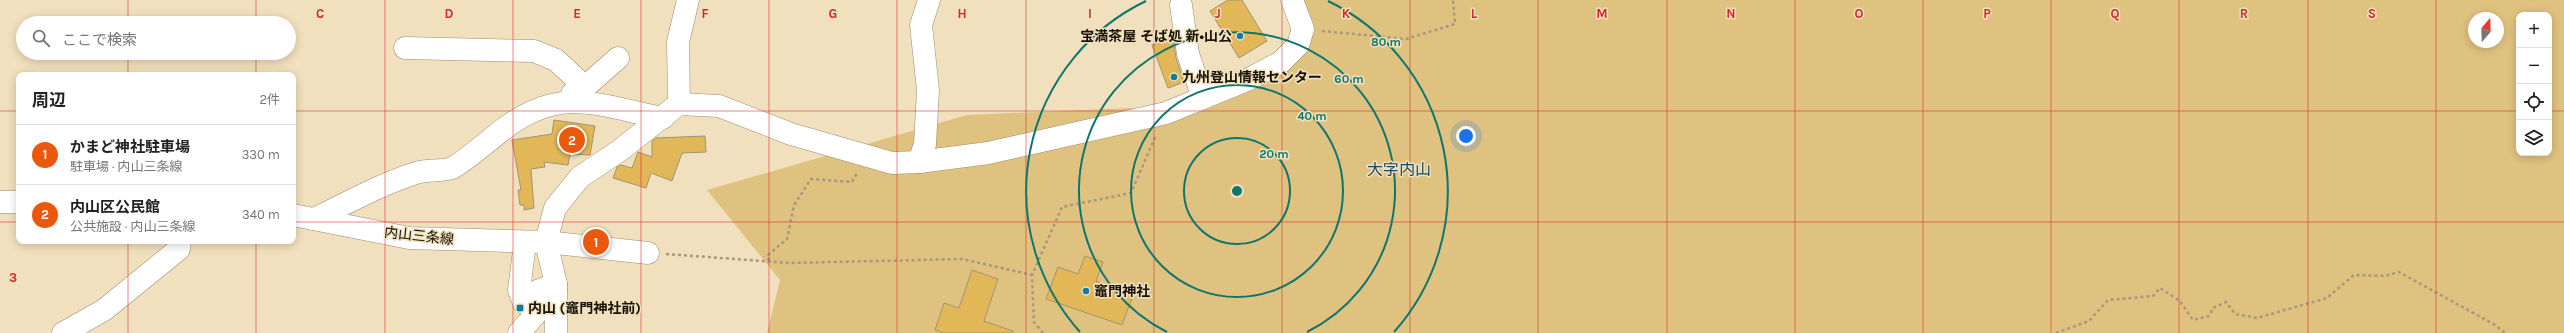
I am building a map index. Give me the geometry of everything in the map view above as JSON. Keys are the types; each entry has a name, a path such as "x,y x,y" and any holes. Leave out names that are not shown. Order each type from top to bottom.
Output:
{"street":[{"path":"556,333 556,288 546,242 555,208 580,177 671,111 678,42 688,0"},
{"path":"919,162 925,144 928,90 921,24 929,0"},
{"path":"564,101 581,101 671,111 719,106 791,134 892,163 919,162 988,153 1166,113 1247,80 1281,62 1298,46 1304,29 1292,0"},
{"path":"1181,5 1188,54 1203,98"},
{"path":"404,48 534,51 556,60 585,87"},
{"path":"314,219 417,172 453,168 525,113 564,101 585,87 618,58"},
{"path":"0,202 16,202"},
{"name":"内山三条線","path":"296,216 409,238 525,243 546,242 648,253"},
{"path":"525,243 519,290 524,303 537,291 556,288"},
{"path":"63,333 104,310 179,249 180,244"},
{"path":"519,333 556,288"}],"path":[{"path":"1304,29 1406,39 1455,24 1453,0"},
{"path":"1043,333 1034,322 1032,275 1062,207 1131,193 1166,113"},
{"path":"770,261 768,255 787,239 794,205 811,179 852,182 864,156"},
{"path":"648,253 790,263 962,259 1032,275"},
{"path":"2056,333 2089,321 2103,309 2108,300 2153,296 2160,288 2180,301 2193,320 2209,316 2213,308 2226,302 2235,314 2257,318 2327,298 2354,275 2385,276 2399,272 2495,325 2505,333"}],"shaded area":[{"path":"1296,0 2564,0 2564,333 767,333 780,280 707,190 967,115 1132,108 1200,112 1246,93 1298,58"}],"building":[{"path":"1228,0 1242,0 1267,41 1239,58 1210,11"},
{"path":"1173,37 1176,58 1184,82 1168,88 1152,45"},
{"path":"554,120 595,126 590,155 570,154 568,165 544,162 545,167 531,169 534,208 524,210 524,205 520,205 518,190 521,190 512,140 552,134"},
{"path":"705,136 706,152 682,153 672,181 651,173 646,188 613,178 617,167 621,165 632,168 638,152 652,157 652,141 656,138"},
{"name":"竈門神社","path":"1085,256 1103,262 1096,281 1133,295 1122,325 1046,299 1058,267 1078,274"},
{"path":"972,270 998,279 984,321 1013,331 1013,333 943,333 935,330 944,303 959,308"}],"place":[{"name":"宝満茶屋 そば処 新•山公","path":"1240,36"},
{"name":"九州登山情報センター","path":"1174,77"},
{"name":"内山区公民館","path":"572,140"},
{"name":"かまど神社駐車場","path":"596,242"},
{"name":"竈門神社","path":"1086,291"},
{"name":"内山 (竈門神社前)","path":"520,308"}],"district":[{"name":"大字内山","path":"1399,169"}]}
